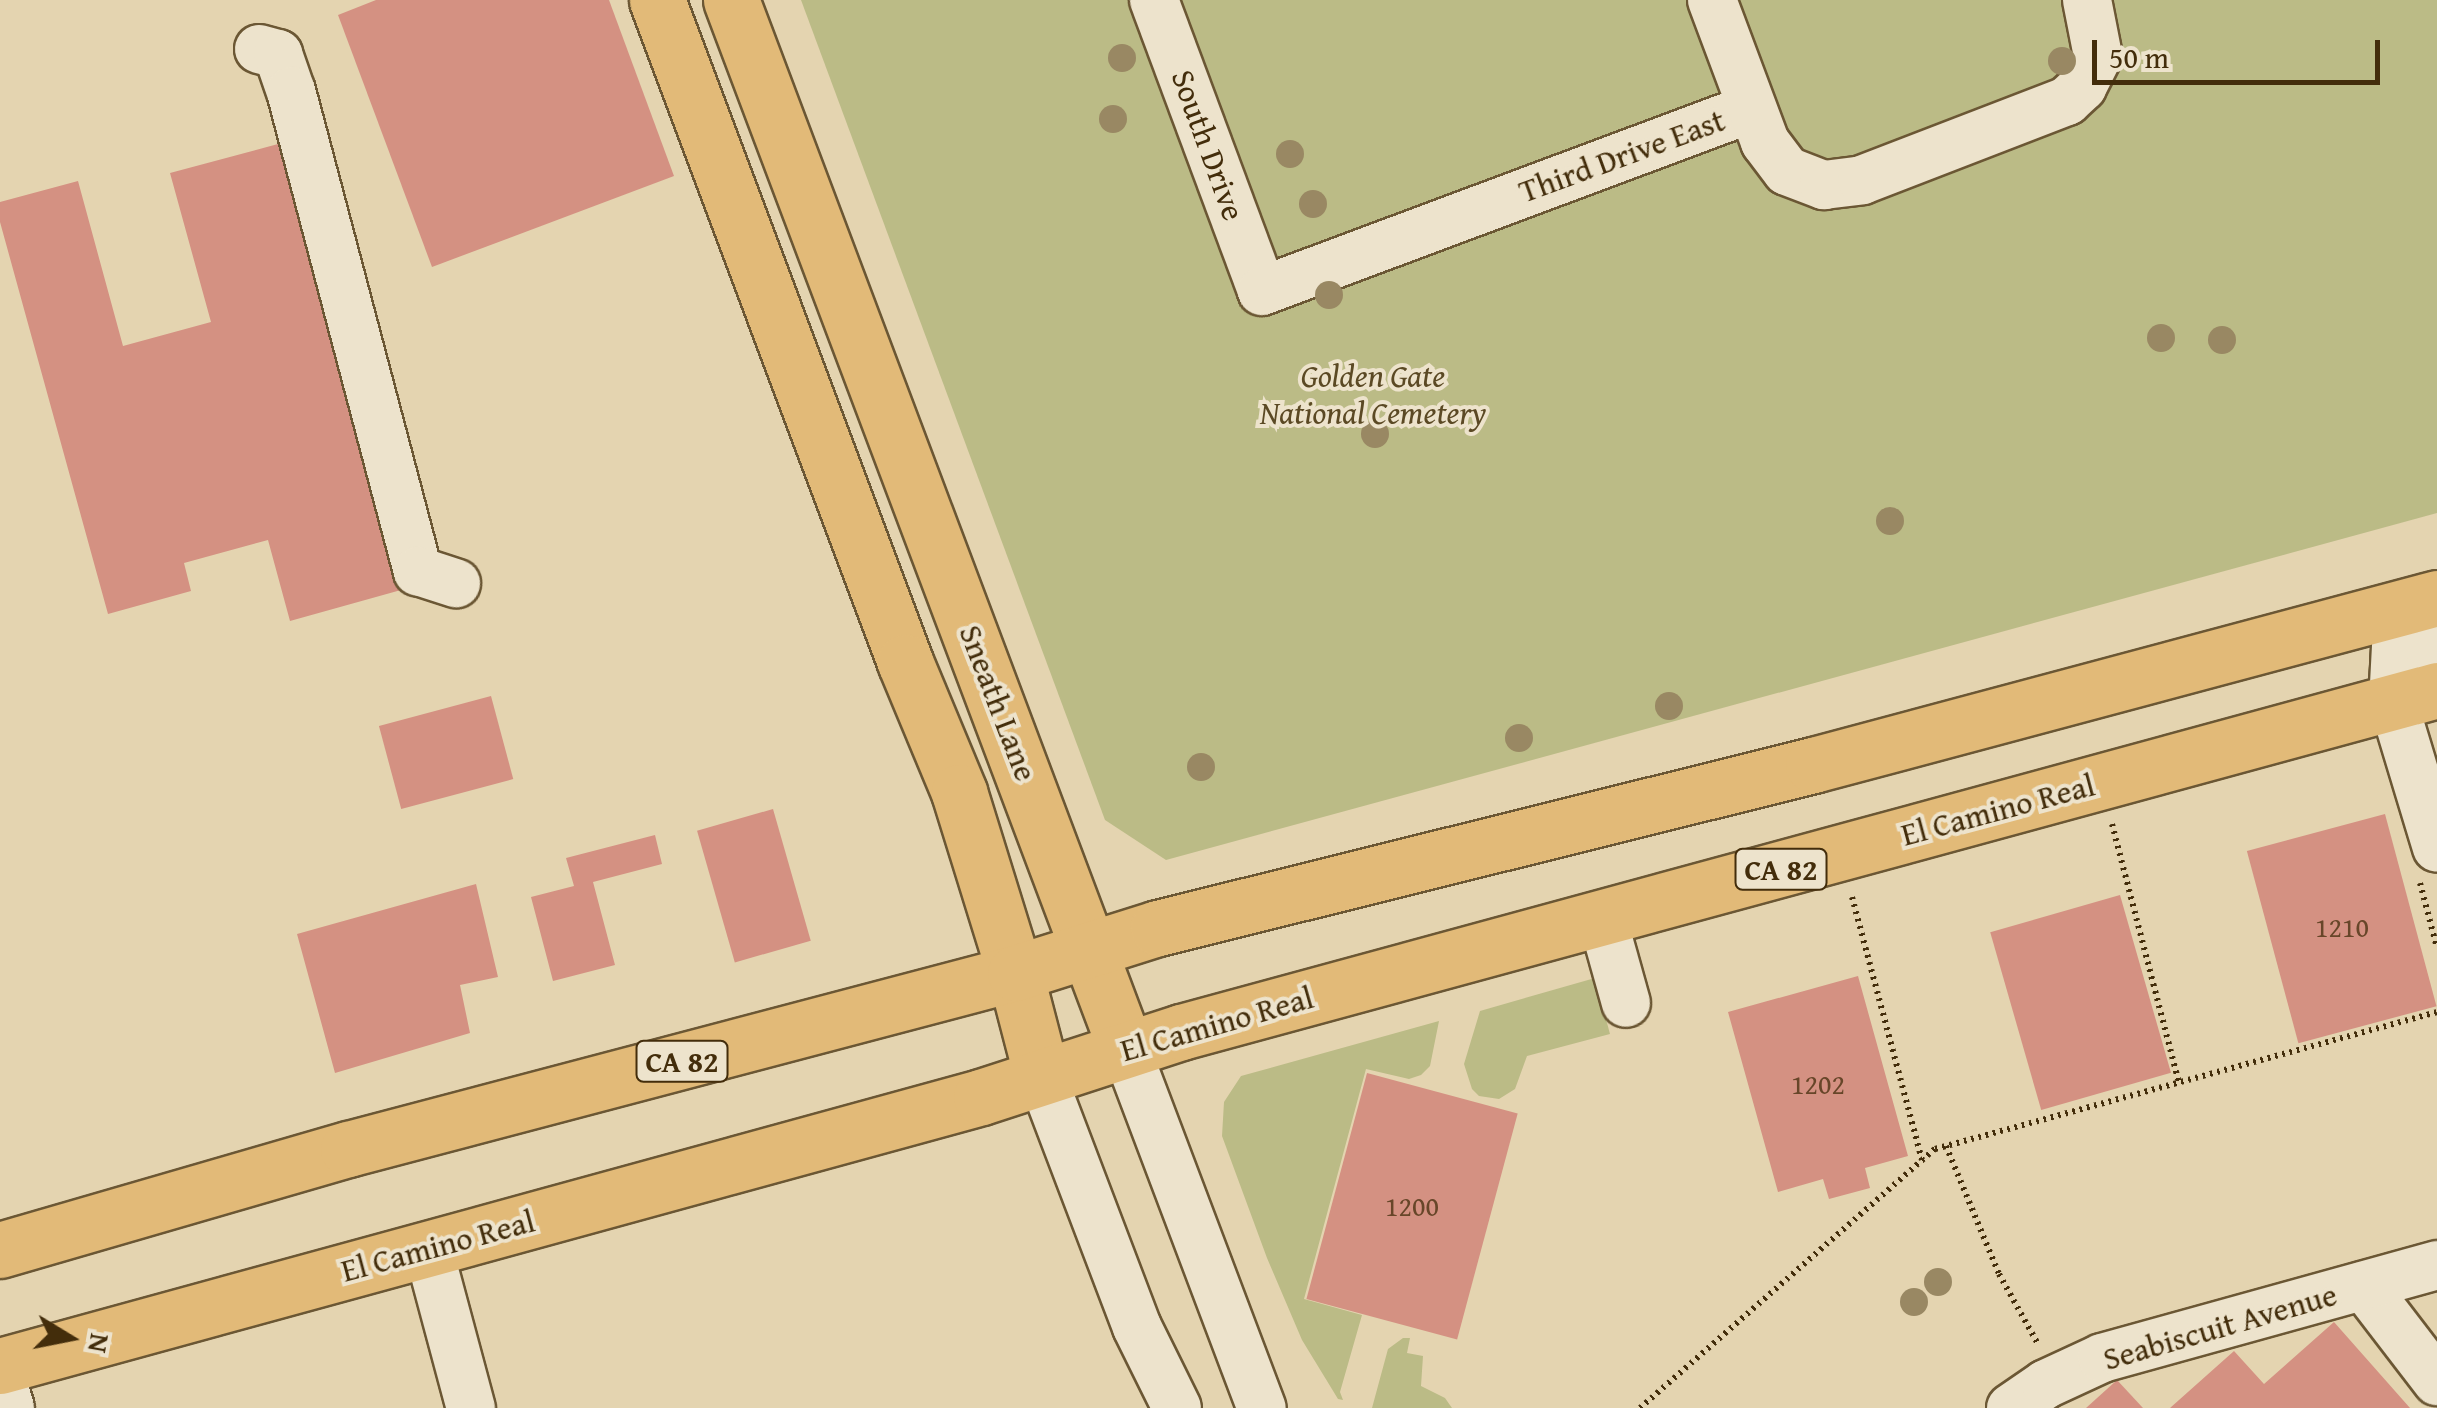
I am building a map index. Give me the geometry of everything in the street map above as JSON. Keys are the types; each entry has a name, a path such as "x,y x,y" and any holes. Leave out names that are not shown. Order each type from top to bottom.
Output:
{"main road":[{"path":"657,0 905,662 958,792 1016,973 1042,1077"},
{"name":"Sneath Lane","path":"731,0 1091,947 1126,1049"},
{"name":"CA 82","path":"0,1250 348,1149 1016,973 1091,947 1796,770 2418,603"},
{"name":"El Camino Real","path":"0,1366 1042,1077 1126,1049 2415,696"}],"street":[{"name":"South Drive","path":"1154,0 1262,291"},
{"name":"Third Drive East","path":"1262,291 1752,108 1765,142 1787,171 1824,186 1862,180 2067,101 2082,88 2098,56 2086,0"},
{"path":"1724,3 1752,108"},
{"path":"259,49 278,54 291,91 418,571 456,582"},
{"path":"2418,603 2437,657"},
{"path":"2418,603 2415,696 2437,848"},
{"path":"1602,918 1626,1002"},
{"name":"Sneath Lane","path":"1126,1049 1262,1408"},
{"path":"1042,1077 1137,1327 1177,1408"},
{"path":"428,1248 471,1408"},
{"name":"Seabiscuit Avenue","path":"2011,1408 2102,1358 2437,1265"},
{"path":"2364,1286 2437,1381"},
{"path":"0,1375 10,1408"}],"path":[{"path":"2111,822 2179,1084"},
{"path":"1850,891 1922,1160"},
{"path":"1640,1408 1922,1160 1946,1146 2437,1012"},
{"path":"1946,1146 1999,1274 2044,1357 2077,1370"}],"green space":[{"name":"Golden Gate National Cemetery","path":"801,0 2437,0 2437,513 1166,860 1105,820"},
{"path":"1595,978 1610,1034 1527,1056 1515,1089 1499,1099 1479,1096 1472,1089 1464,1064 1480,1011"},
{"path":"1439,1021 1430,1066 1421,1075 1409,1079 1366,1069 1304,1299 1362,1315 1340,1392 1343,1400 1338,1399 1302,1340 1267,1258 1222,1136 1224,1102 1241,1076"},
{"path":"1403,1338 1410,1338 1407,1353 1423,1356 1421,1386 1445,1398 1452,1408 1372,1408 1388,1349"}],"building":[{"path":"376,0 609,0 674,176 432,267 338,15"},
{"path":"278,144 401,590 290,621 268,540 184,563 191,591 108,614 0,222 0,202 78,181 123,346 211,322 170,173"},
{"path":"491,696 513,779 401,809 379,726"},
{"path":"773,809 811,941 735,962 697,831"},
{"path":"2385,814 2437,1006 2298,1043 2247,851"},
{"path":"655,835 662,864 593,882 615,965 553,981 531,897 574,886 566,858"},
{"path":"476,884 498,977 460,985 470,1033 335,1073 297,934"},
{"path":"2120,895 2171,1073 2041,1110 1990,932"},
{"path":"1858,976 1908,1156 1865,1168 1870,1188 1829,1199 1823,1179 1778,1192 1728,1012"},
{"path":"1367,1073 1518,1113 1457,1339 1306,1299"},
{"path":"2334,1322 2410,1408 2170,1408 2234,1351 2264,1384"},
{"path":"2117,1380 2143,1408 2086,1408"}]}
